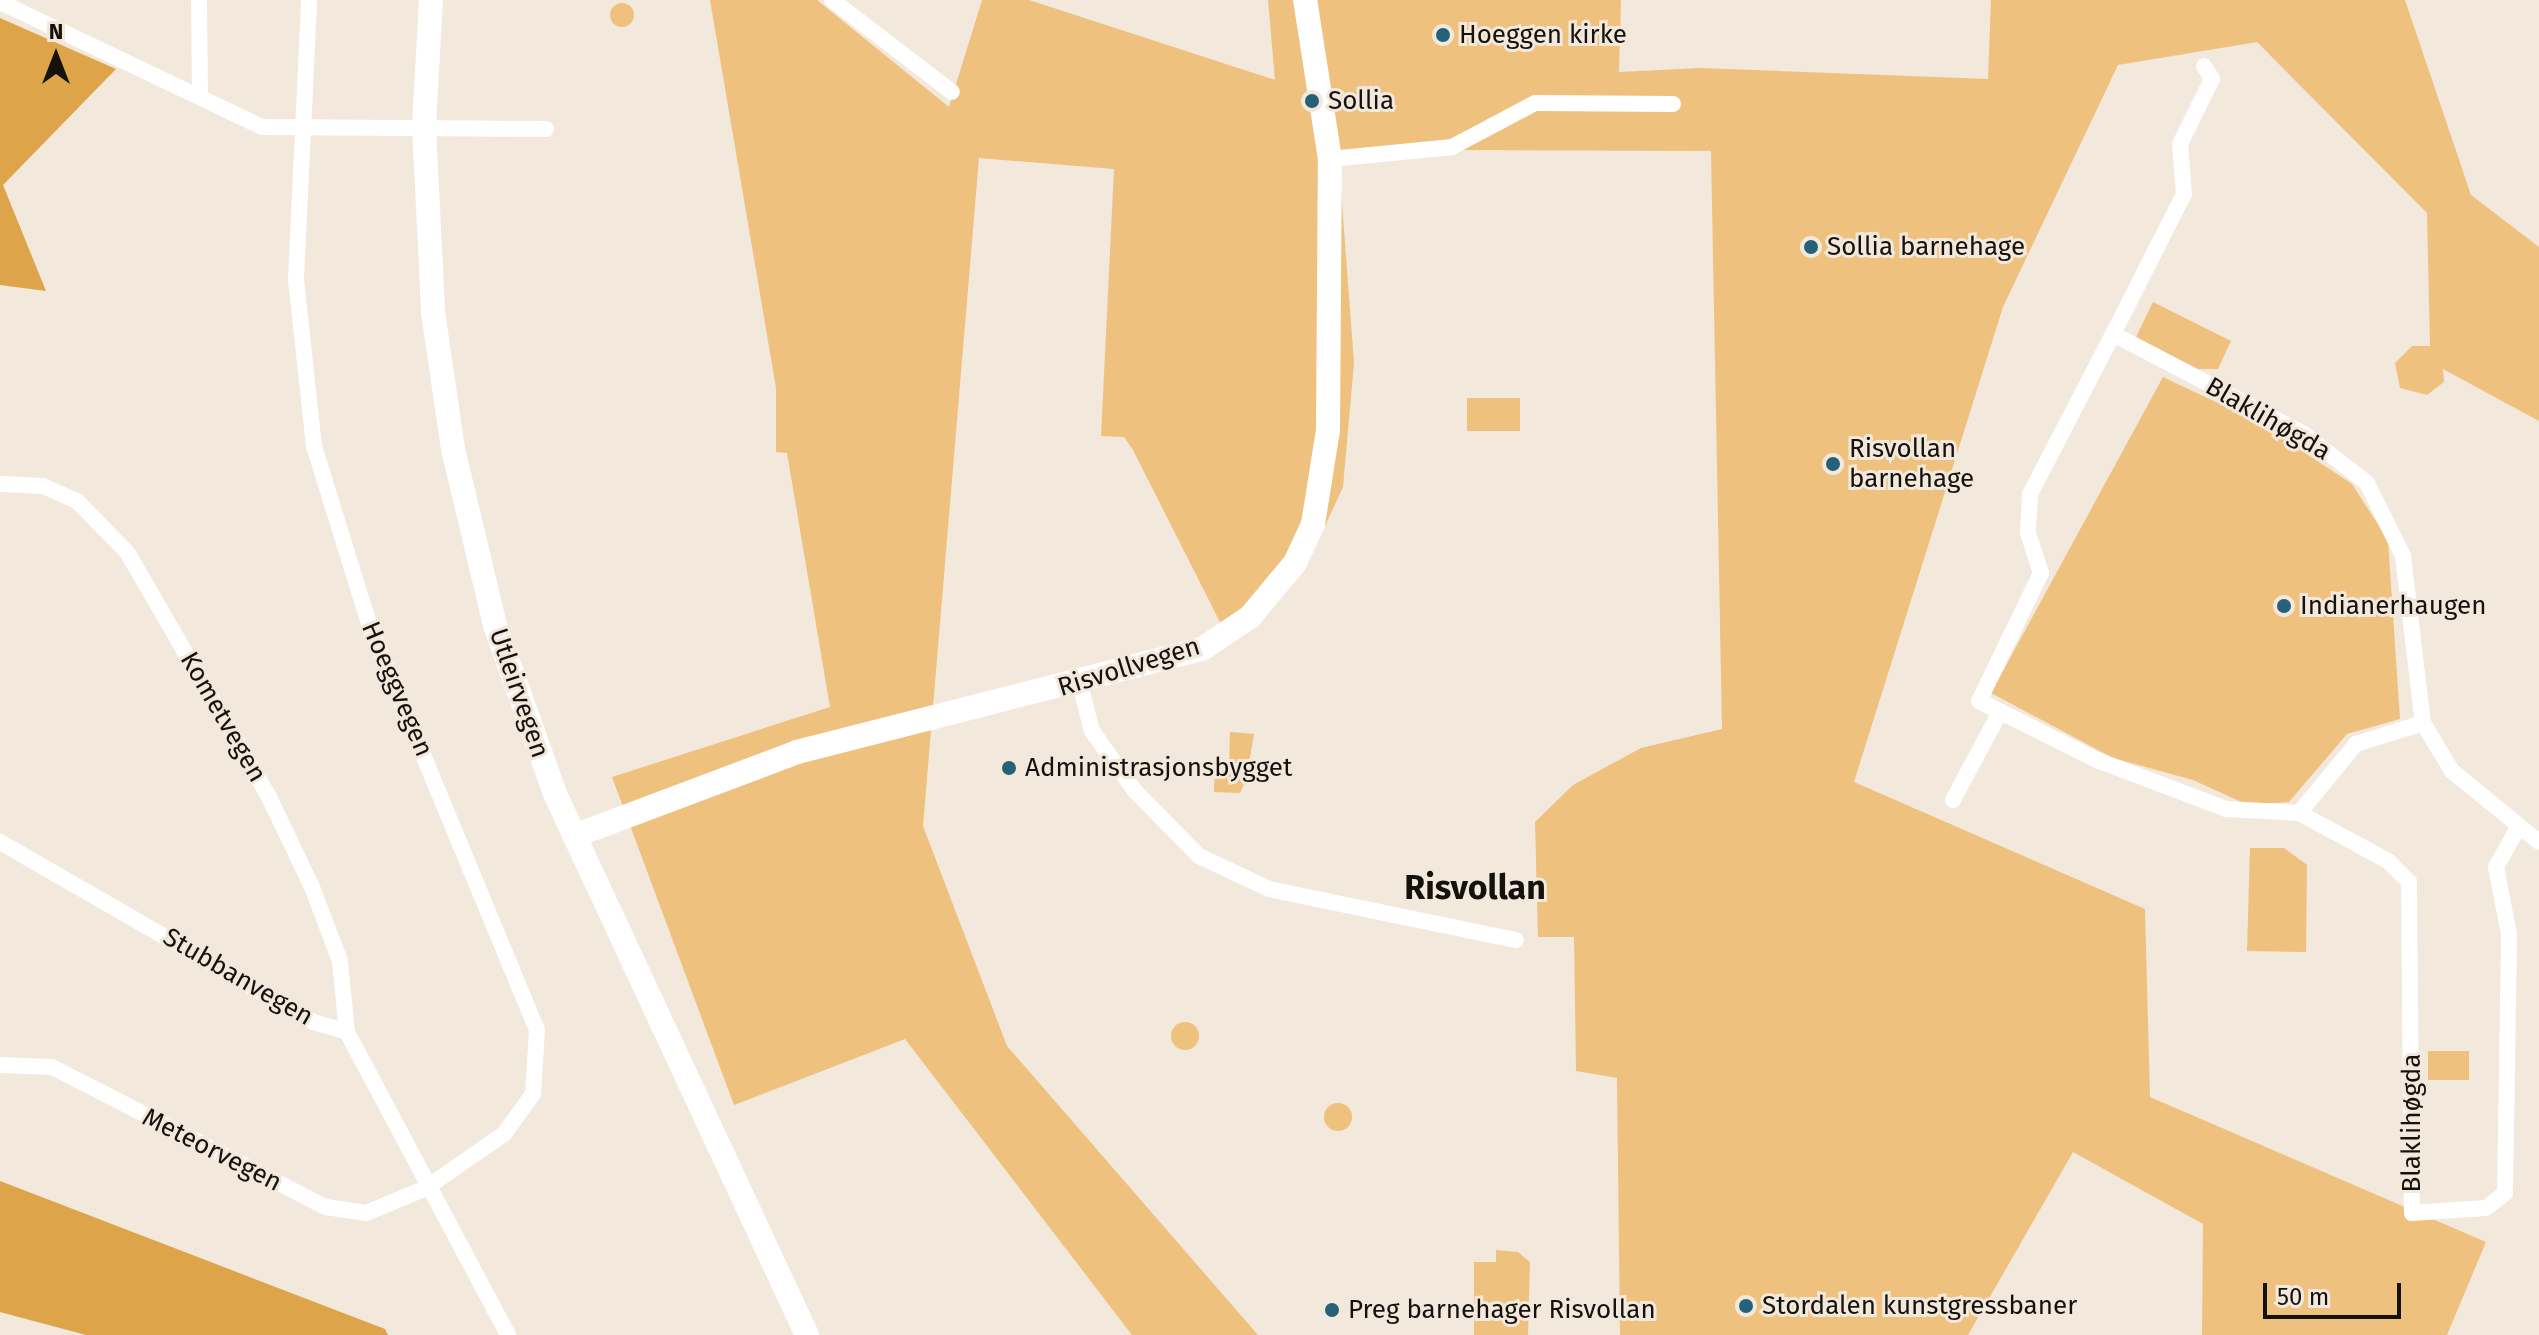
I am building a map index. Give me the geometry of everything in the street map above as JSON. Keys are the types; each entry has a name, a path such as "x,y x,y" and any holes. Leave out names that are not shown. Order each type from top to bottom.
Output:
{"main road":[{"name":"Utleirvegen","path":"431,0 424,126 433,312 466,513 512,677 574,836 807,1335"},
{"name":"Risvollvegen","path":"574,836 797,752 1080,684 1202,649 1250,617 1295,563 1313,524 1328,430 1335,290 1330,159 1305,0"}],"street":[{"path":"199,0 200,96"},
{"name":"Hoeggvegen","path":"309,0 296,279 306,401 326,498 370,627 537,1030 538,1075 517,1122 426,1188"},
{"path":"832,0 952,92"},
{"path":"0,2 262,127 546,129"},
{"path":"1953,800 1999,714 1978,693 2041,573 2028,533 2030,494 2184,194 2180,144 2212,79 2204,66"},
{"path":"1330,159 1452,147 1535,103 1673,104"},
{"name":"Blaklihøgda","path":"2113,334 2304,434 2367,483 2403,556 2423,723 2452,771 2539,842"},
{"name":"Kometvegen","path":"0,484 43,486 77,501 127,552 269,797 312,887 340,961 347,1032"},
{"path":"1080,684 1092,731 1135,791 1199,856 1269,889 1516,940"},
{"name":"Blaklihøgda","path":"1999,714 2226,809 2299,813 2388,861 2409,882 2412,1213 2486,1208 2505,1193 2509,934 2496,867 2519,826"},
{"path":"2299,813 2356,744 2423,723"},
{"name":"Stubbanvegen","path":"0,842 313,1022 347,1032 426,1188 508,1335"},
{"name":"Meteorvegen","path":"0,1065 52,1067 326,1207 366,1213 426,1188"}],"shaded area":[{"path":"710,0 817,0 949,107 982,0 1029,0 1275,80 1268,0 1621,0 1619,72 1700,68 1988,79 1991,0 2405,0 2471,195 2539,247 2539,421 2443,369 2444,382 2427,395 2400,388 2395,363 2412,346 2430,346 2427,213 2257,42 2118,65 2003,307 1854,782 2145,909 2150,1097 2486,1242 2447,1335 2202,1335 2203,1224 2073,1152 1968,1335 1620,1335 1617,1078 1576,1071 1574,937 1538,937 1535,822 1573,785 1641,748 1722,729 1711,151 1449,150 1339,163 1354,363 1343,487 1306,567 1224,630 1133,450 1124,437 1101,436 1114,169 979,158 923,826 1007,1046 1258,1335 1132,1335 905,1039 734,1105 612,777 830,707 787,453 776,452 776,388"},
{"path":"617,3 627,3 634,10 634,20 627,27 617,27 610,20 610,10"},
{"path":"0,18 116,69 3,185 46,291 0,285"},
{"path":"2153,302 2231,341 2218,369 2198,369 2136,337"},
{"path":"2163,377 2262,424 2352,484 2388,540 2400,719 2347,734 2289,802 2248,805 2193,780 2113,758 1991,693"},
{"path":"1467,398 1520,398 1520,431 1467,431"},
{"path":"1230,732 1254,734 1246,780 1240,793 1214,792 1215,764 1229,764"},
{"path":"2250,848 2284,848 2307,865 2306,952 2247,951"},
{"path":"1185,1022 1195,1026 1199,1036 1195,1046 1185,1050 1175,1046 1171,1036 1175,1026"},
{"path":"2428,1051 2469,1051 2469,1080 2428,1080"},
{"path":"1338,1103 1348,1107 1352,1117 1348,1127 1338,1131 1328,1127 1324,1117 1328,1107"},
{"path":"0,1181 385,1329 388,1335 86,1335 0,1312"},
{"path":"1496,1250 1518,1252 1530,1262 1528,1335 1474,1335 1474,1262 1496,1262"}],"place":[{"name":"Hoeggen kirke","path":"1443,35"},
{"name":"Sollia","path":"1312,101"},
{"name":"Sollia barnehage","path":"1811,247"},
{"name":"Risvollan barnehage","path":"1833,464"},
{"name":"Indianerhaugen","path":"2284,606"},
{"name":"Administrasjonsbygget","path":"1009,768"},
{"name":"Stordalen kunstgressbaner","path":"1746,1306"},
{"name":"Preg barnehager Risvollan","path":"1332,1310"}],"district":[{"name":"Risvollan","path":"1475,888"}]}
